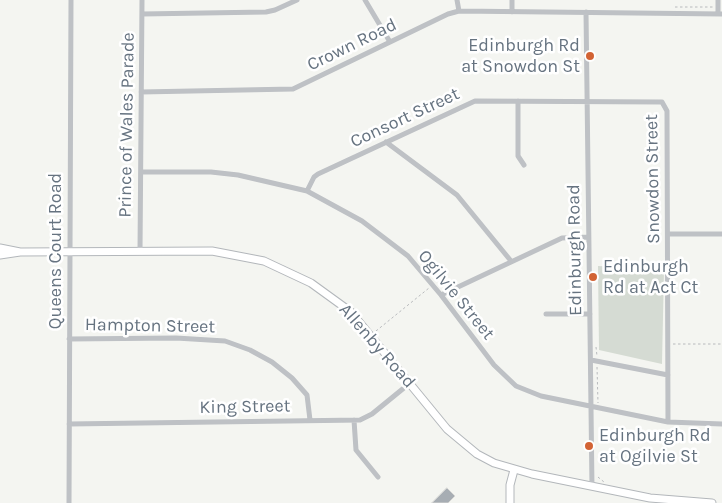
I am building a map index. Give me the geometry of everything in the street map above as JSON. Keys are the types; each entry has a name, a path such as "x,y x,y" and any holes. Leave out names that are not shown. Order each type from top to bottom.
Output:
{"main road":[{"name":"Allenby Road","path":"0,248 20,252 212,251 264,261 289,271 331,296 351,312 460,442 494,463 514,470 669,502 712,503"},
{"name":"Allenby Road","path":"0,256 20,252"},
{"path":"510,503 510,485 514,470"}],"street":[{"name":"Queens Court Road","path":"68,503 72,0"},
{"name":"Prince of Wales Parade","path":"140,251 142,0"},
{"path":"142,14 266,12 296,0"},
{"path":"365,0 390,42"},
{"path":"457,0 459,11"},
{"path":"512,0 512,12"},
{"path":"718,0 720,14"},
{"name":"Crown Road","path":"141,92 293,89 448,14 459,11 720,14"},
{"name":"Edinburgh Road","path":"586,12 588,238 595,407 592,486"},
{"name":"Consort Street","path":"307,191 314,177 318,174 475,101 587,100"},
{"name":"Snowdon Street","path":"587,100 660,101 665,104 667,111 668,422"},
{"path":"518,101 518,156 524,165"},
{"path":"386,142 457,195 511,261"},
{"name":"Ogilvie Street","path":"141,172 211,172 238,175 307,191 362,221 387,238 408,256 441,295 494,365 516,386 541,396 668,422 722,424"},
{"path":"668,234 722,234"},
{"path":"441,295 562,238 588,238"},
{"path":"546,314 590,314"},
{"name":"Hampton Street","path":"70,339 176,338 225,341 250,350 272,362 292,378 307,395 310,420"},
{"path":"594,361 668,375"},
{"name":"King Street","path":"69,424 360,420 372,414 410,383"},
{"path":"354,420 356,450 378,477"}],"path":[{"path":"667,7 718,7"},
{"path":"371,335 433,285"},
{"path":"668,344 722,344"},
{"path":"595,407 594,361 596,347"},
{"path":"597,474 604,481 603,489"}],"shaded area":[{"path":"598,266 664,269 662,364 599,350"}],"building":[{"path":"447,488 455,496 448,503 432,503"}],"place":[{"name":"Edinburgh Rd at Snowdon St","path":"590,56"},
{"name":"Edinburgh Rd at Act Ct","path":"593,277"},
{"name":"Edinburgh Rd at Ogilvie St","path":"589,446"}]}
